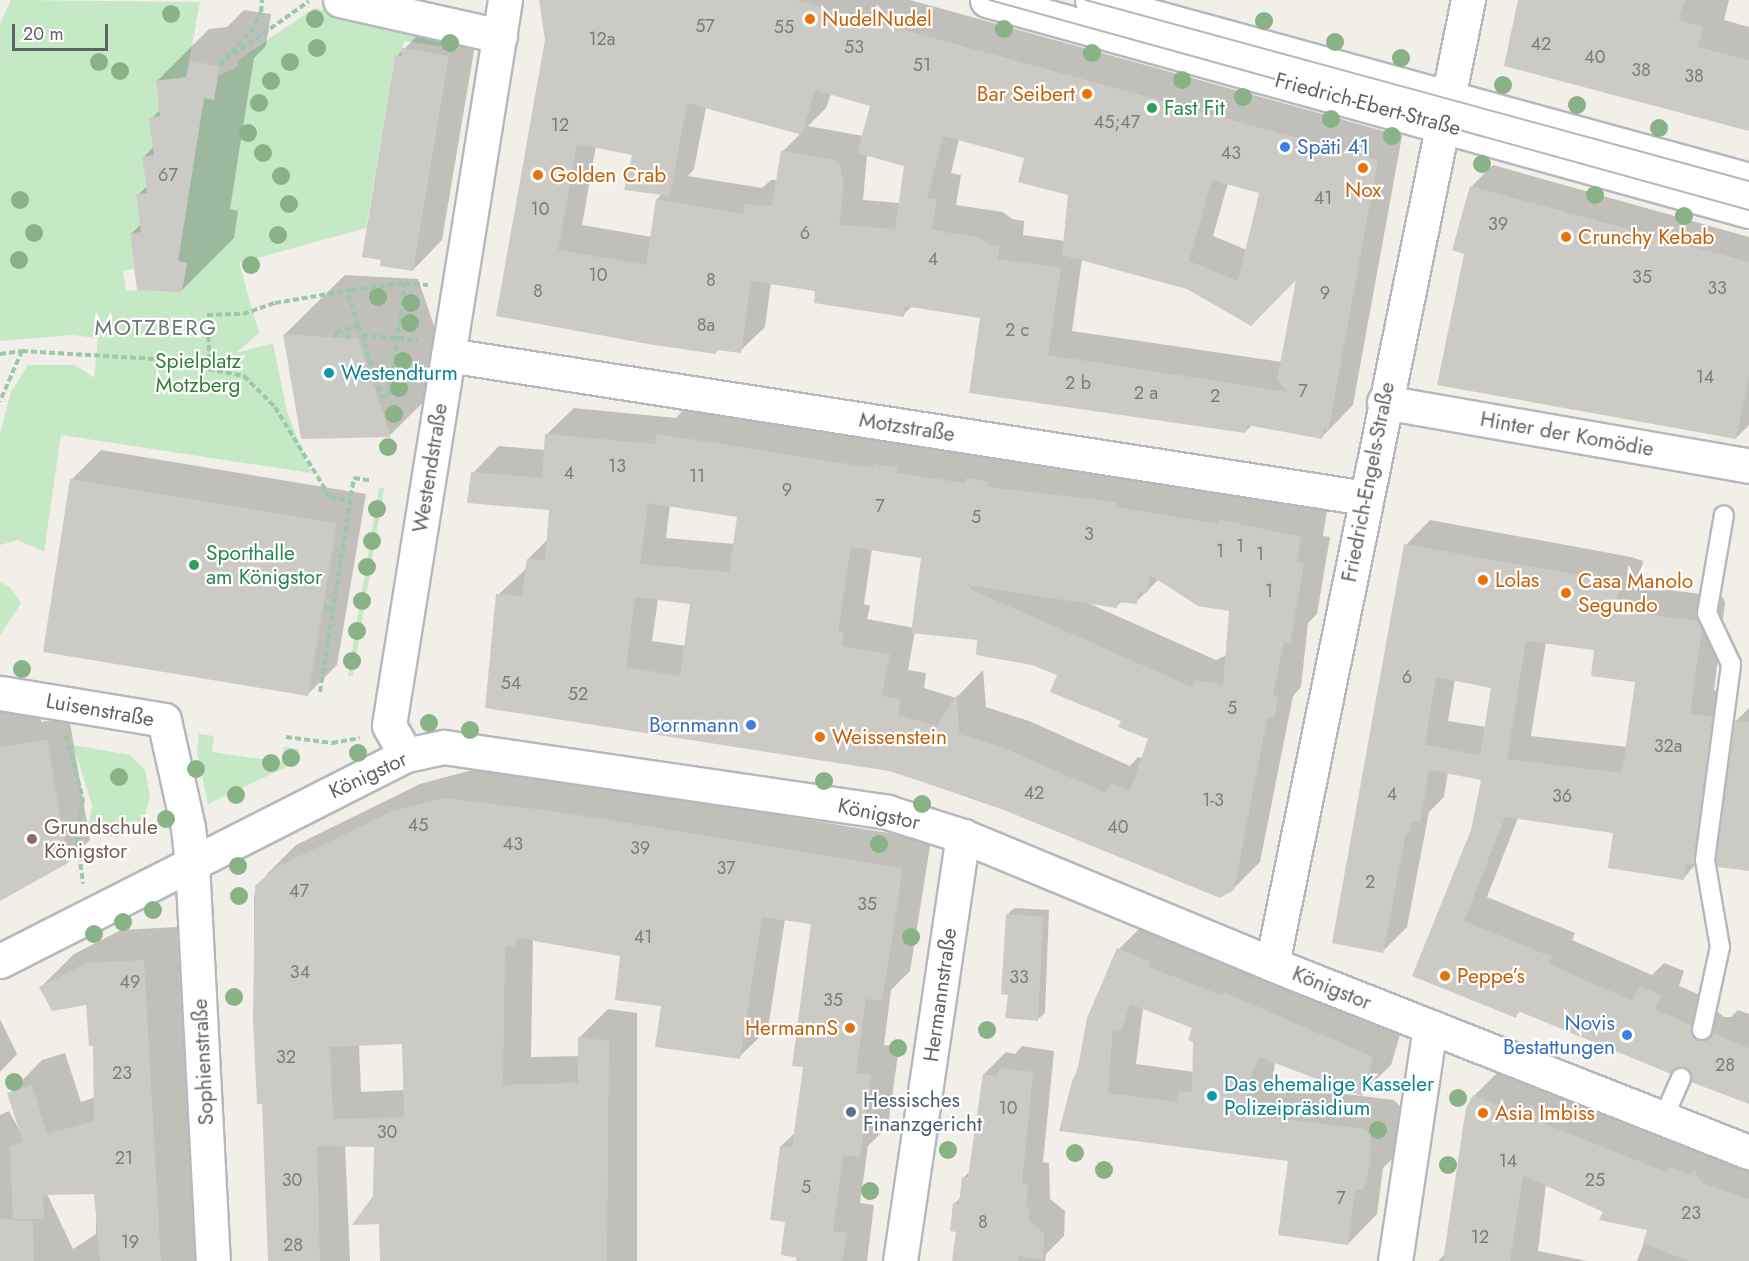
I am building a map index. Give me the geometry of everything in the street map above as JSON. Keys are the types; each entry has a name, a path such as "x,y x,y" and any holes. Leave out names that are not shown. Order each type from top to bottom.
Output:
{"street":[{"path":"340,0 500,36"},
{"name":"Westendstraße","path":"406,755 389,725 505,0"},
{"name":"Friedrich-Ebert-Straße","path":"987,0 1445,111 1749,180"},
{"name":"Friedrich-Ebert-Straße","path":"1092,0 1749,210"},
{"name":"Friedrich-Engels-Straße","path":"1272,964 1384,402 1468,0"},
{"name":"Motzstraße","path":"448,355 1365,498"},
{"name":"Hinter der Komödie","path":"1384,402 1749,466"},
{"name":"Luisenstraße","path":"0,693 164,720 188,827 192,863"},
{"name":"Königstor","path":"0,962 406,755 454,749 887,812 963,836 1272,964 1749,1152"},
{"name":"Hermannstraße","path":"900,1261 963,836"},
{"name":"Sophienstraße","path":"192,863 213,1261"},
{"path":"1395,1261 1430,1027"}],"lane":[{"path":"1702,1030 1720,947 1705,860 1731,664 1707,613 1724,515"},
{"path":"1664,1119 1681,1078"}],"path":[{"path":"262,0 261,12 251,32 219,65 310,0"},
{"path":"210,369 207,315 243,314 275,303 405,283 431,285"},
{"path":"347,291 380,398 388,395 405,283"},
{"path":"336,338 336,332 359,326"},
{"path":"346,339 351,328"},
{"path":"362,335 415,339"},
{"path":"0,401 22,351"},
{"path":"0,354 22,351 155,359 244,376 275,407 330,497 350,501"},
{"path":"320,692 354,478 372,481"},
{"path":"324,607 334,608"},
{"path":"66,732 83,799 77,837 83,884"},
{"path":"286,737 332,743 365,737"}],"green space":[{"name":"Spielplatz Motzberg","path":"11,0 200,2 186,77 156,81 160,116 154,155 142,157 147,193 136,195 141,232 130,234 134,269 123,271 126,291 158,288 182,292 187,263 178,261 204,98 214,100 218,76 239,66 237,61 314,8 455,38 452,48 404,41 401,56 395,55 366,228 239,263 259,333 236,353 273,343 287,412 311,473 61,435 44,552 18,540 0,545 0,434 11,392 28,365 75,365 94,378 98,338 72,335 0,341 0,24"},
{"path":"379,488 384,488 353,676 348,676"},
{"path":"0,582 10,587 21,603 0,635"},
{"path":"199,734 214,736 212,752 281,762 284,747 299,749 297,762 208,804 197,751"},
{"path":"73,745 130,755 145,770 150,795 145,817 121,837 94,835 88,830 92,805"}],"building":[{"path":"539,0 795,0 1378,160 1328,432 1324,427 1322,439 1247,425 1245,433 969,393 980,318 905,306 904,317 814,303 815,291 751,281 741,353 716,350 716,354 648,344 496,316 545,40","holes":["815,90 870,106 857,153 904,166 895,229 839,225 844,184 839,161 781,150 772,206 745,204 743,214 656,199 646,265 558,250 577,144 632,155 624,190 670,196 687,103 802,135","943,136 1024,158 1018,182 1068,195 1062,255 1187,289 1251,326 1296,280 1277,380 1288,392 1048,355 1061,268 998,259 1000,246 987,244 978,237 932,230 937,199 927,198","1212,180 1259,193 1238,281 1189,261"]},
{"path":"1518,0 1685,0 1679,20 1703,27 1698,47 1749,60 1749,131 1504,66"},
{"path":"402,48 449,56 413,271 380,266 381,260 362,257 395,55 401,56"},
{"path":"190,61 219,66 214,100 204,98 178,261 187,263 182,292 137,290 130,234 141,232 136,195 147,193 142,157 154,155 149,118 160,116 156,81 186,77"},
{"path":"1470,186 1749,262 1749,375 1736,439 1437,385 1464,254 1452,250"},
{"name":"Westendturm","path":"283,334 358,339 391,437 301,439"},
{"path":"545,434 655,444 657,434 873,468 873,464 897,468 897,473 965,483 966,478 989,482 988,487 1116,502 1116,507 1217,524 1218,519 1301,537 1297,562 1304,563 1290,643 1284,641 1273,695 1278,699 1275,716 1267,719 1234,890 1220,898 979,800 889,771 485,708 496,594 522,596 527,559 545,560 549,510 467,503 471,472 542,478","holes":["648,503 737,517 729,572 640,564","851,547 921,558 911,633 977,640 976,655 1032,665 1057,675 1050,692 1121,721 1118,727 1148,739 1130,791 1111,783 1106,793 1002,747 959,734 957,694 937,726 898,715 900,699 882,696 890,654 842,646 844,633 838,631","1150,575 1198,606 1229,611 1223,685 1194,680 1192,687 970,589 971,586 1117,608 1118,602 1137,604 1139,592 1147,593","635,597 690,604 680,676 626,667"]},
{"name":"Sporthalle am Königstor","path":"70,479 337,523 308,696 43,652"},
{"path":"1404,544 1607,580 1619,585 1616,610 1698,621 1702,628 1690,714 1713,717 1694,864 1686,863 1684,880 1608,868 1613,833 1505,817 1464,921 1552,957 1549,964 1633,1001 1639,986 1661,995 1655,1010 1692,1025 1692,1034 1699,1041 1706,1040 1713,1033 1749,1048 1749,1104 1691,1082 1690,1072 1685,1068 1671,1074 1518,1011 1516,1018 1412,976 1471,830 1481,780 1429,770 1420,823 1412,821 1410,833 1406,833 1383,953 1332,943","holes":["1526,641 1594,650 1591,676 1635,682 1622,773 1507,759","1436,677 1491,688 1480,755 1425,745"]},
{"path":"1735,720 1749,722 1749,871 1718,867 1716,860"},
{"name":"Grundschule Königstor","path":"47,739 68,863 0,901 0,747"},
{"path":"443,798 553,811 903,868 882,1001 866,999 856,1073 871,1075 860,1157 843,1155 833,1231 847,1233 842,1261 799,1261 799,1258 781,1255 785,1222 770,1220 780,1146 792,1148 803,1067 792,1066 811,924 762,917 740,1059 655,1047 661,1006 615,1000 620,956 517,938 515,947 505,947 503,1085 578,1083 578,1037 609,1041 607,1261 380,1261 379,1224 352,1225 373,1196 374,1147 317,1146 320,1261 268,1261 262,1104 257,1104 253,1020 255,886 275,868 390,812","holes":["402,1044 404,1117 333,1119 330,1047"]},
{"path":"1006,914 1043,917 1038,1021 1005,1018 1008,995 1001,994"},
{"name":"Das ehemalige Kasseler Polizeipräsidium","path":"1117,948 1151,962 1149,967 1223,996 1224,992 1373,1057 1362,1096 1259,1057 1247,1086 1244,1114 1364,1129 1371,1135 1370,1165 1364,1189 1355,1191 1348,1245 1278,1235 1288,1161 1059,1131 1073,1078 1076,1078 1087,1018","holes":["1130,1004 1192,1028 1188,1040 1193,1042 1192,1092 1178,1091 1177,1102 1108,1093 1113,1029 1121,1032"]},
{"path":"144,960 161,1261 100,1261 94,1194 43,1195 44,1219 13,1219 10,1146 23,1142 7,1093 32,1085 47,1134 94,1121 93,1046 89,1046 86,1005 52,1011 39,987 86,963"},
{"path":"999,1068 1033,1072 1022,1184 1028,1185 1026,1204 1030,1210 1029,1221 1044,1233 1043,1260 1018,1256 1018,1261 952,1261 956,1232 950,1231 953,1203 959,1204 962,1177 968,1177 983,1074 998,1076"},
{"path":"1473,1095 1516,1113 1533,1105 1538,1121 1666,1172 1669,1167 1689,1174 1695,1171 1702,1183 1749,1199 1749,1261 1688,1261 1643,1243 1647,1230 1599,1220 1603,1212 1523,1175 1510,1261 1443,1261 1466,1108"},
{"path":"0,1219 33,1221 34,1261 0,1261"}],"tram line":[{"path":"990,0 1749,210"},
{"path":"1086,0 1749,181"}],"place":[{"name":"NudelNudel","path":"810,19"},
{"name":"Bar Seibert","path":"1087,94"},
{"name":"Fast Fit","path":"1152,108"},
{"name":"Späti 41","path":"1285,147"},
{"name":"Nox","path":"1363,168"},
{"name":"Golden Crab","path":"538,175"},
{"name":"Crunchy Kebab","path":"1566,237"},
{"name":"Westendturm","path":"329,373"},
{"name":"Sporthalle am Königstor","path":"194,565"},
{"name":"Lolas","path":"1483,580"},
{"name":"Casa Manolo Segundo","path":"1566,593"},
{"name":"Bornmann","path":"751,725"},
{"name":"Weissenstein","path":"820,737"},
{"name":"Grundschule Königstor","path":"32,839"},
{"name":"Peppe’s","path":"1445,976"},
{"name":"HermannS","path":"850,1028"},
{"name":"Novis Bestattungen","path":"1627,1035"},
{"name":"Das ehemalige Kasseler Polizeipräsidium","path":"1212,1096"},
{"name":"Hessisches Finanzgericht","path":"851,1112"},
{"name":"Asia Imbiss","path":"1483,1113"}],"district":[{"name":"MOTZBERG","path":"156,328"}]}
